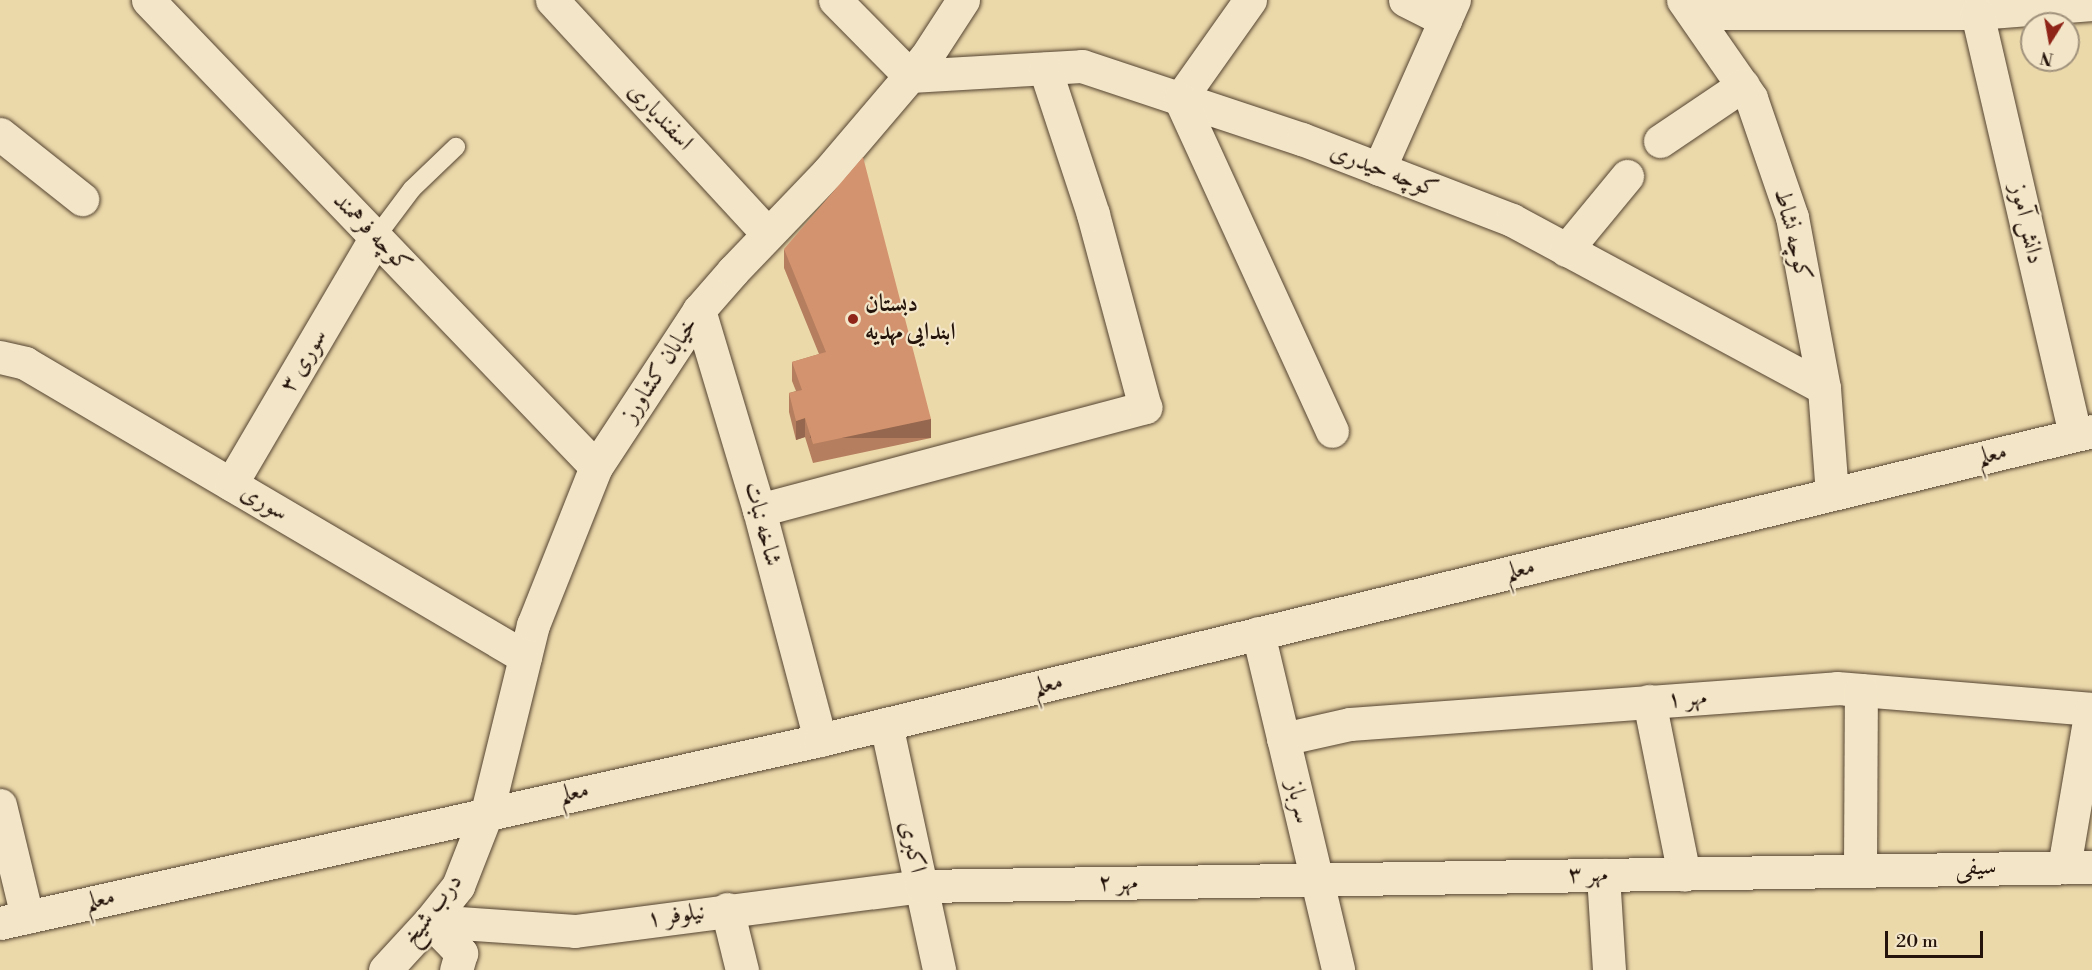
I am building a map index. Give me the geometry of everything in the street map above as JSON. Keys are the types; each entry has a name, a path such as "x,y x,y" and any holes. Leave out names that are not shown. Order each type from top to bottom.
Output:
{"street":[{"name":"کوچه فرهمند","path":"148,0 596,466"},
{"name":"اسفندیاری","path":"552,0 768,234"},
{"path":"835,0 910,76"},
{"name":"خیابان کشاورز","path":"487,812 533,625 596,466 699,310 828,172 910,76 926,57 963,0"},
{"path":"1250,0 1180,99 1332,431"},
{"path":"1379,169 1449,10 1405,0"},
{"path":"1688,6 1977,13 2092,4"},
{"name":"کوچه نشاط","path":"1688,6 1751,98 1791,217 1824,388 1832,494"},
{"name":"دانش آموز","path":"1977,13 2084,433"},
{"name":"کوچه حیدری","path":"910,76 1082,66 1302,139 1512,220 1824,388"},
{"path":"759,510 1145,407 1093,214 1045,69"},
{"path":"1660,141 1743,86"},
{"path":"0,134 82,199"},
{"path":"1566,250 1627,176"},
{"name":"سوری ۳","path":"231,484 376,237"},
{"name":"شاخه نبات","path":"699,310 759,510 820,740"},
{"name":"سوری","path":"0,357 25,363 525,657"},
{"name":"معلم","path":"14,920 487,812 820,740 2084,433"},
{"name":"سرباز","path":"1258,633 1338,970"},
{"name":"مهر ۱","path":"1283,739 1350,724 1837,688 2091,709"},
{"path":"1860,869 1861,690"},
{"path":"1649,701 1684,874"},
{"path":"2078,867 2091,709"},
{"name":"اکبری","path":"886,724 939,970"},
{"path":"0,805 14,920"},
{"name":"درب شیخ","path":"385,970 430,921 458,886 487,812"},
{"name":"سیفی","path":"1860,869 2078,867"},
{"name":"مهر ۳","path":"1316,880 1860,869"},
{"path":"1603,875 1610,970"},
{"name":"مهر ۲","path":"921,886 1316,880"},
{"name":"نیلوفر ۱","path":"430,921 575,931 727,909 921,886"},
{"path":"727,909 742,970"},
{"path":"430,921 461,953 456,970"}],"lane":[{"path":"376,237 412,189 456,147"}],"building":[{"name":"دبستان ابندایی مهدیه","path":"863,157 931,419 813,444 805,418 796,421 789,393 802,390 792,362 826,352 784,249"}],"place":[{"name":"دبستان ابندایی مهدیه","path":"853,319"}]}
